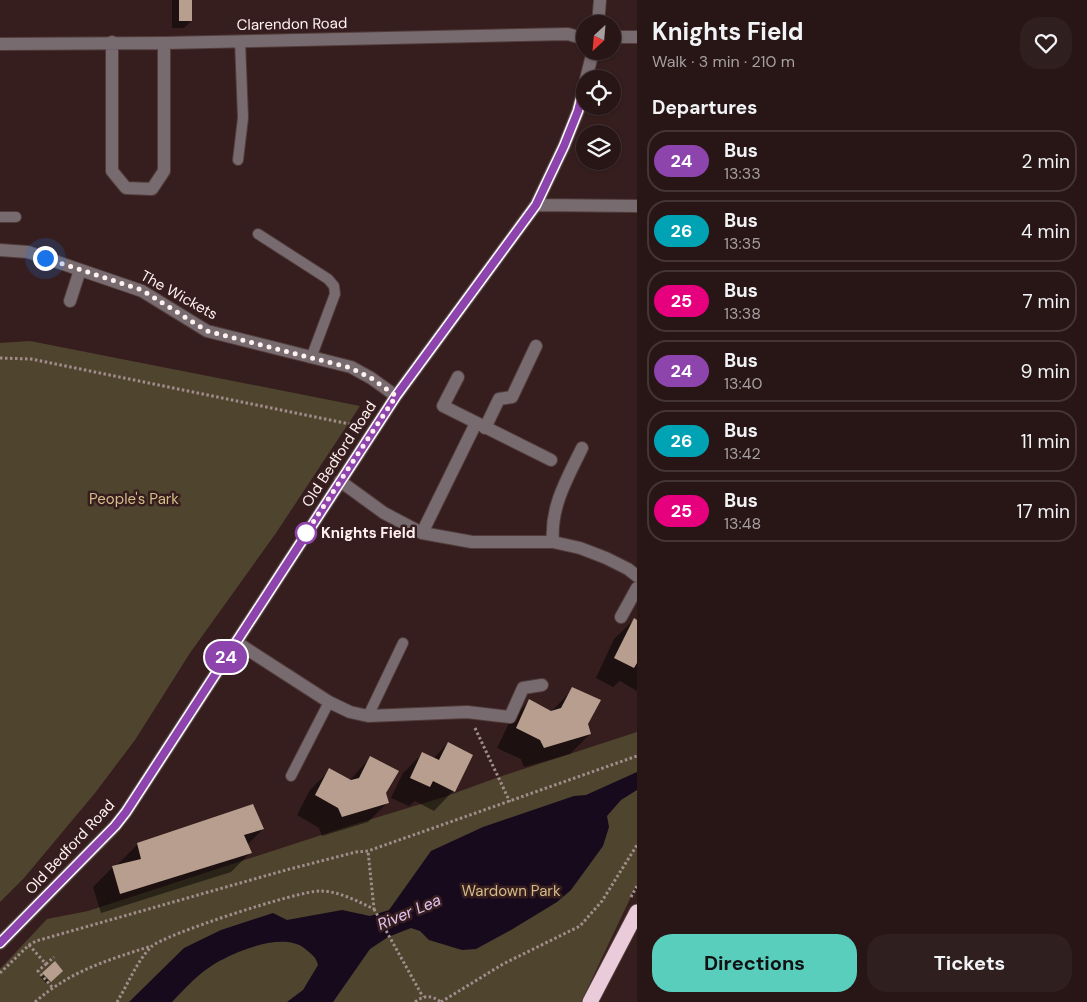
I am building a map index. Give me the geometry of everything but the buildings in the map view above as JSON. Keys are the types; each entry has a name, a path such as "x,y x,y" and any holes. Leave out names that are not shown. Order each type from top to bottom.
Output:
{"highway":[{"path":"590,1002 637,912"}],"street":[{"path":"599,15 600,0"},
{"name":"Clarendon Road","path":"0,44 164,43 568,34 576,36"},
{"path":"621,37 637,37"},
{"path":"112,42 112,171 126,188 152,188 164,171 164,43"},
{"name":"Old Bedford Road","path":"0,942 115,826 126,812 396,396 536,205 576,115"},
{"path":"536,205 637,206"},
{"name":"The Wickets","path":"0,250 28,252 142,290 207,331 351,368 371,378 396,396"},
{"path":"70,300 80,270"},
{"path":"422,533 480,426 499,399 512,397 536,346"},
{"path":"458,377 443,406 551,460"},
{"path":"553,542 552,527 557,501 582,448"},
{"path":"340,481 384,513 422,533 472,542 553,542 580,548 606,558 628,569 637,576"},
{"path":"621,617 637,588"},
{"path":"236,642 330,702 350,712 368,716 467,712 510,716 523,688 542,685"}],"lane":[{"path":"238,160 243,118 240,41"},
{"path":"0,217 16,217"},
{"path":"258,234 328,279 334,286 335,294 311,358"},
{"path":"368,716 403,643"},
{"path":"291,776 330,702"}],"path":[{"path":"0,358 31,359 374,429"},
{"path":"484,747 510,802"},
{"path":"0,974 29,944 36,941 286,870 356,852 368,851 637,756"},
{"path":"415,1002 423,996 435,998 441,1002 503,964 580,926 602,901 637,845"},
{"path":"368,851 374,909 423,996"},
{"path":"35,1002 52,987 96,964 152,946 194,927 281,900 319,890 343,895 374,909"},
{"path":"29,944 46,964"},
{"path":"118,1002 138,965 152,946"},
{"path":"52,987 38,971 54,957"},
{"path":"5,959 9,964"}],"green space":[{"name":"People's Park","path":"30,341 360,406 276,533 190,653 135,740 95,793 24,878 0,902 0,343"},
{"name":"Wardown Park","path":"637,732 637,884 581,1002 0,1002 0,969 47,919 88,911 444,797"}],"water":[{"name":"River Lea","path":"637,772 637,790 621,800 607,816 609,827 603,846 571,890 557,902 476,949 462,950 429,940 420,931 411,928 388,937 370,949 333,1002 287,1002 303,990 318,965 315,957 304,948 284,942 272,943 247,949 216,963 198,976 172,1002 129,1002 184,948 221,930 273,913 287,920 342,910 370,916 389,910 431,851 483,827 574,796 586,795"}],"bus line":[{"name":"24","path":"0,943 115,826 126,812 396,396 536,205 576,115"}],"place":[{"name":"Knights Field","path":"306,533"}],"route":[{"path":"45,258 142,290 207,331 351,368 371,378 396,396 306,533"}]}
